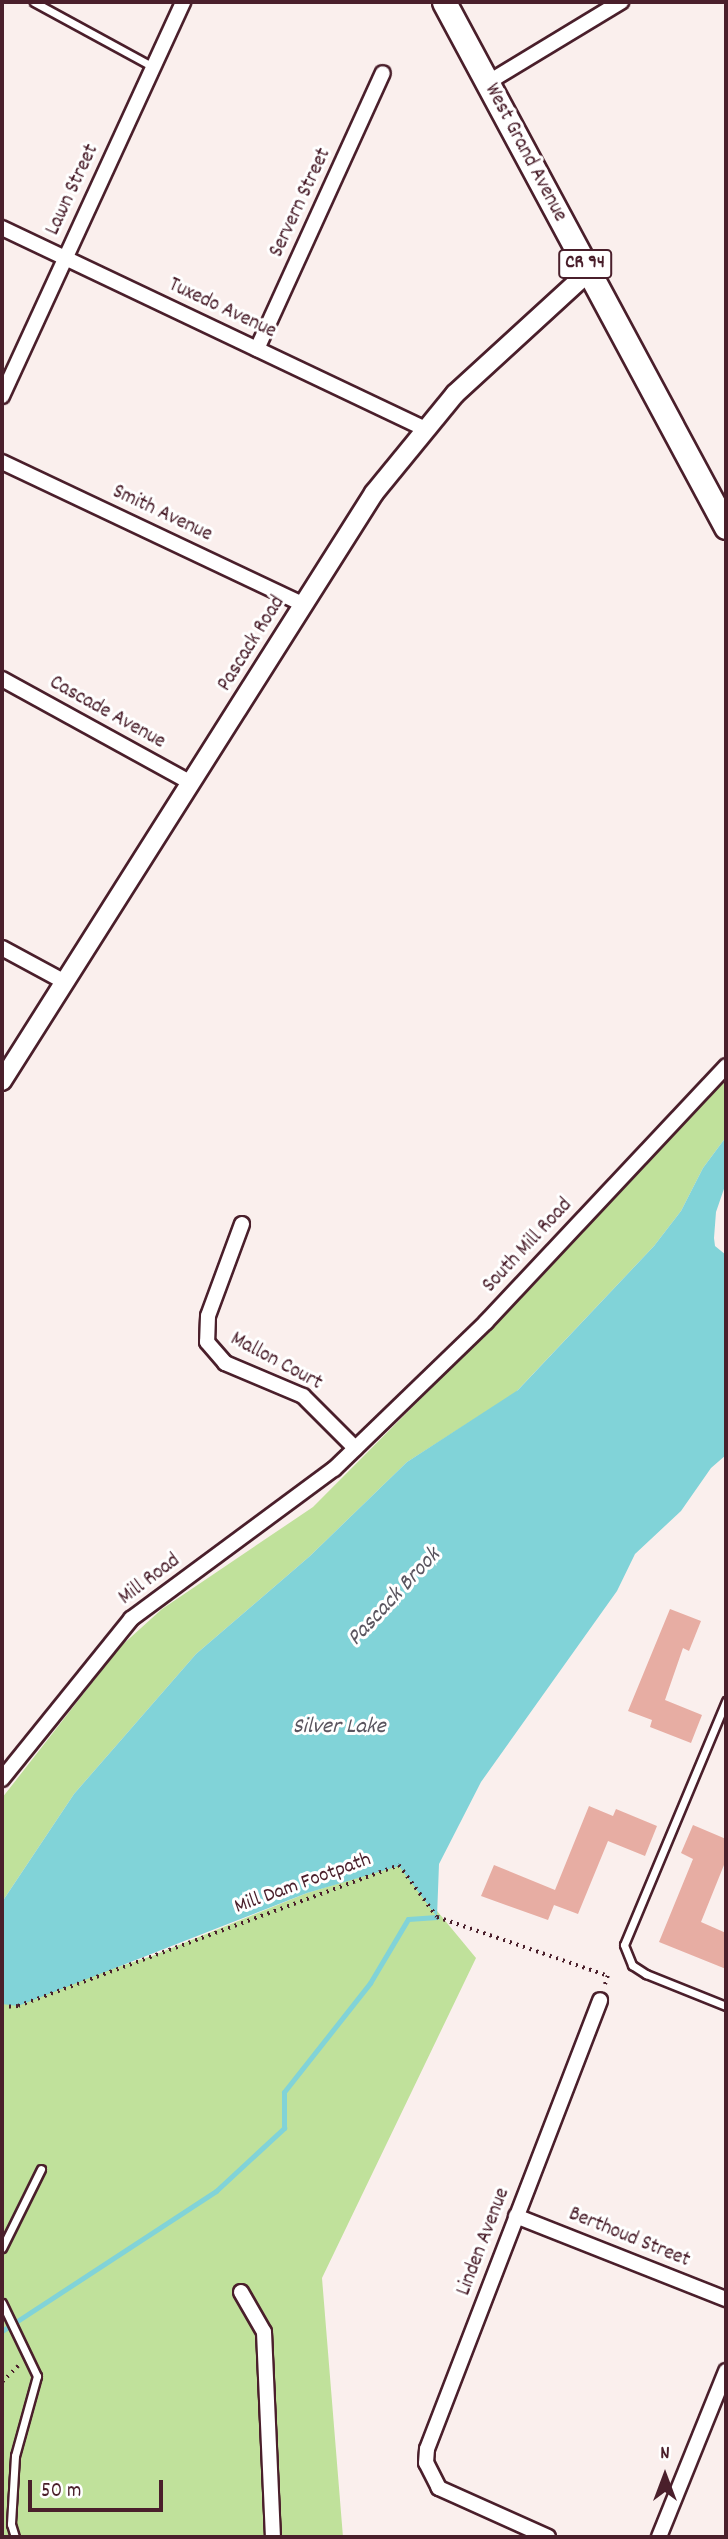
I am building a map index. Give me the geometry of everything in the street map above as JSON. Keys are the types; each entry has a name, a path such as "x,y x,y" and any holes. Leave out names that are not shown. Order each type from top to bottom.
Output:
{"main road":[{"name":"West Grand Avenue","path":"444,2 726,527"}],"street":[{"name":"Lawn Street","path":"2,396 183,2"},
{"path":"487,83 621,2"},
{"name":"Servern Street","path":"257,349 383,74"},
{"name":"Tuxedo Avenue","path":"2,228 424,428"},
{"name":"Pascack Road","path":"3,1076 374,493 424,428 464,385 589,271"},
{"name":"Smith Avenue","path":"2,462 304,605"},
{"name":"Cascade Avenue","path":"2,679 191,783"},
{"path":"2,948 65,982"},
{"name":"South Mill Road","path":"355,1448 486,1322 726,1066"},
{"name":"Mallon Court","path":"242,1224 208,1316 207,1342 225,1363 303,1396 355,1448"},
{"name":"Mill Road","path":"2,1779 131,1619 302,1498 355,1448"},
{"name":"Linden Avenue","path":"548,2537 448,2494 430,2477 427,2449 600,2000"},
{"name":"Berthoud Street","path":"516,2216 726,2299"},
{"path":"240,2292 264,2332 274,2537"},
{"path":"659,2537 726,2371"}],"lane":[{"path":"34,2 153,67"},
{"path":"726,1701 624,1945 632,1965 646,1974 726,2006"},
{"path":"2,2248 41,2169"},
{"path":"2,2303 37,2376 15,2456 11,2524 15,2537"}],"path":[{"name":"Mill Dam Footpath","path":"2,2007 18,2006 399,1866 437,1917 608,1976 600,2000"},
{"path":"2,2382 20,2364"}],"green space":[{"path":"726,1076 726,1137 703,1168 681,1211 654,1246 515,1393 407,1462 310,1556 196,1654 74,1794 2,1902 2,1798 120,1647 162,1609 313,1507 535,1284"},
{"path":"399,1865 476,1958 322,2278 343,2537 2,2537 2,2004 152,1956 307,1893"}],"water":[{"name":"Silver Lake","path":"726,1137 726,1183 716,1212 714,1238 715,1246 726,1255 726,1455 711,1468 681,1511 635,1554 617,1591 481,1782 439,1864 437,1917 399,1866 307,1893 18,2006 2,2004 2,1902 74,1794 196,1654 310,1556 407,1462 518,1390 654,1246 681,1211 703,1168"}],"building":[{"path":"670,1609 701,1621 689,1651 683,1648 665,1700 702,1715 691,1743 650,1727 652,1720 628,1711"},
{"path":"589,1806 613,1816 616,1809 657,1826 645,1856 608,1841 578,1914 554,1905 548,1920 481,1896 494,1865 555,1890"},
{"path":"693,1825 726,1839 726,1860 701,1922 726,1933 726,1969 659,1942 693,1859 681,1853"}],"waterway":[{"path":"2,2331 216,2191 284,2128 284,2092 370,1983 408,1919 437,1917"}],"water label":[{"name":"Pascack Brook","path":"395,1598"}]}
